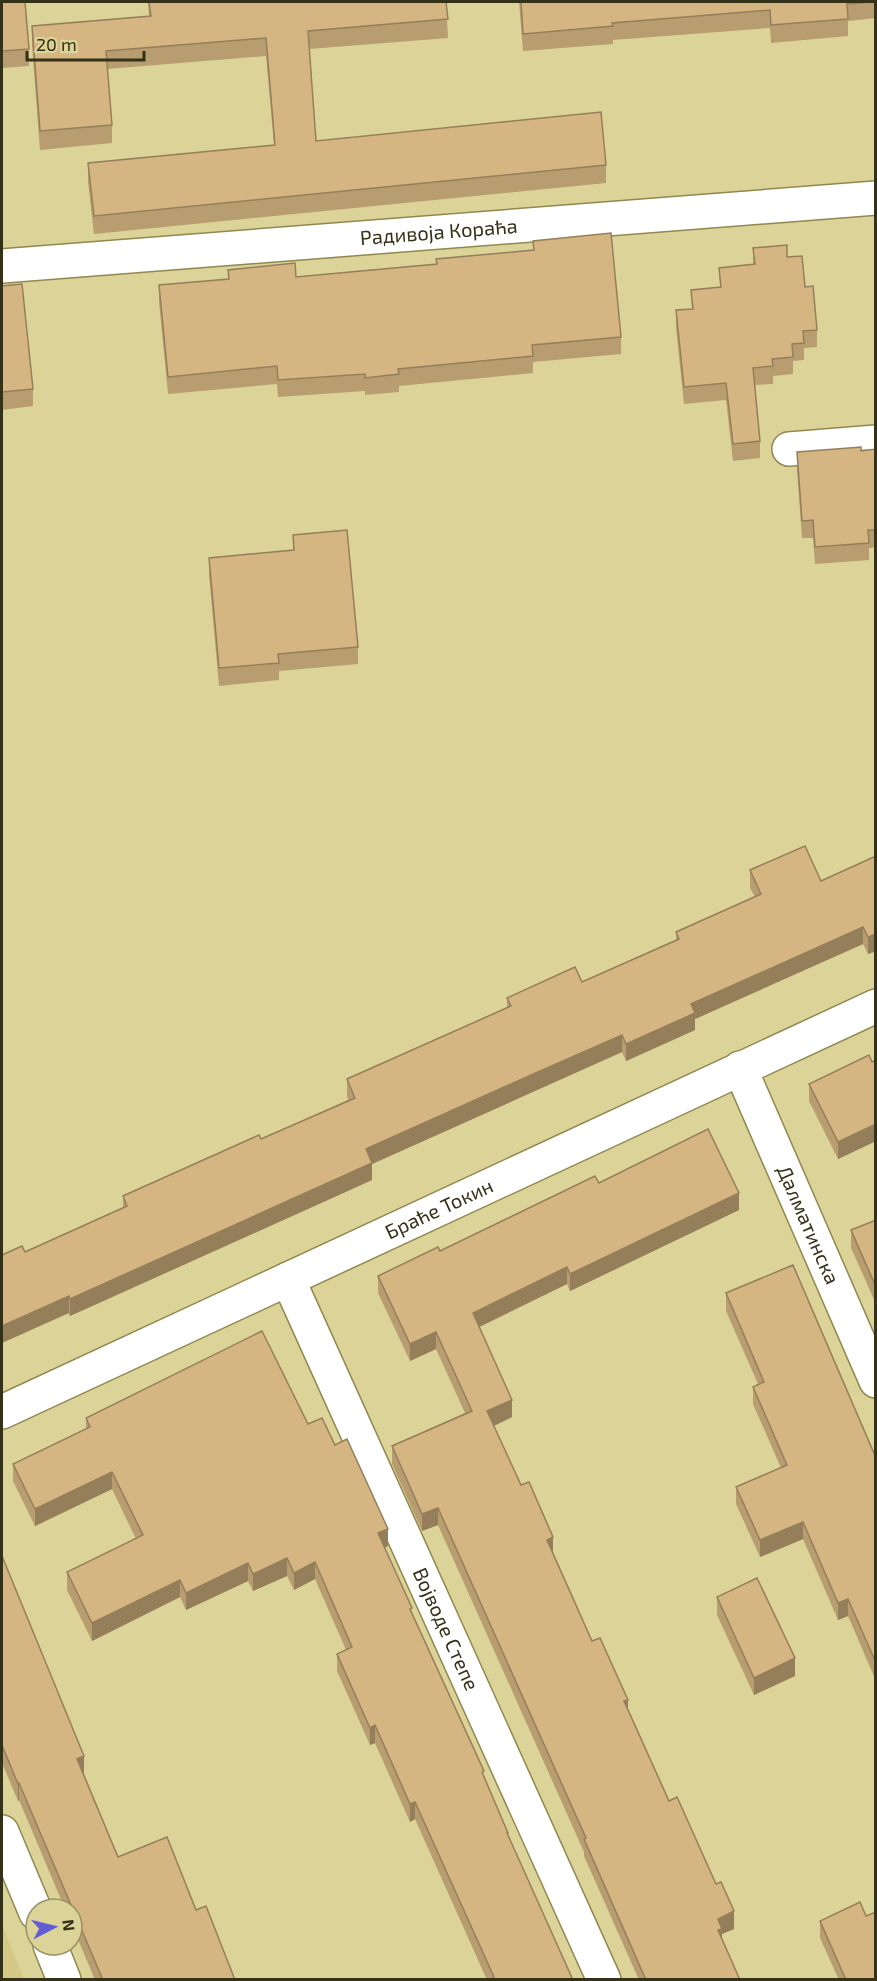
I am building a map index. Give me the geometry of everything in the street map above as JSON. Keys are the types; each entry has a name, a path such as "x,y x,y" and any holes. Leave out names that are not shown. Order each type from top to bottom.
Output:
{"street":[{"name":"Радивоја Кораћа","path":"2,266 876,198"},
{"path":"789,448 876,442"},
{"name":"Браће Токин","path":"2,1412 876,1006"},
{"name":"Далматинска","path":"741,1068 876,1381"},
{"name":"Војводе Степе","path":"288,1279 604,1980"},
{"path":"2,1832 29,1897"},
{"path":"55,1957 64,1980"}],"shaded area":[{"path":"2,1925 24,1979 2,1979"}],"building":[{"path":"2,2 25,2 29,49 2,51"},
{"path":"149,2 446,2 448,19 308,31 316,141 601,112 606,165 94,216 88,163 275,145 266,38 106,51 112,125 40,131 32,26 151,16"},
{"path":"521,2 872,2 847,4 848,19 771,25 770,10 612,23 613,26 523,34"},
{"path":"611,233 621,337 532,345 533,356 398,369 399,374 365,378 365,374 278,380 277,366 168,377 159,285 229,279 228,270 295,263 296,277 437,264 436,259 534,250 533,241"},
{"path":"787,245 787,257 802,256 805,287 813,286 817,330 803,331 804,343 792,344 793,357 772,359 773,366 753,368 760,441 733,444 726,383 684,387 676,310 693,309 691,290 721,287 719,268 755,264 753,248"},
{"path":"22,284 33,389 2,392 2,286"},
{"path":"861,447 861,451 876,449 876,530 868,530 869,543 815,547 813,520 802,521 797,452"},
{"path":"347,530 358,647 278,654 279,663 219,668 209,558 294,550 293,535"},
{"path":"805,846 821,881 876,856 876,934 868,937 863,927 691,1004 695,1013 626,1044 622,1035 366,1149 372,1163 70,1299 69,1296 2,1326 2,1255 22,1246 25,1252 127,1206 123,1196 259,1135 261,1139 355,1098 347,1079 511,1006 507,998 575,967 582,982 679,939 676,932 761,894 750,870"},
{"path":"869,1055 872,1062 876,1060 876,1124 838,1142 809,1084"},
{"path":"708,1129 739,1193 570,1274 567,1267 473,1313 512,1400 487,1411 521,1485 529,1482 553,1537 547,1540 592,1641 600,1638 628,1700 624,1701 669,1801 677,1797 716,1884 721,1882 734,1911 718,1919 722,1929 718,1930 740,1980 646,1980 584,1839 586,1838 438,1508 422,1514 392,1446 472,1411 436,1332 410,1344 378,1276 438,1247 440,1251 595,1176 599,1183"},
{"path":"876,1220 876,1287 851,1230"},
{"path":"793,1265 876,1458 876,1663 848,1599 838,1603 803,1522 760,1540 736,1487 787,1465 753,1387 764,1382 726,1293"},
{"path":"262,1331 308,1424 322,1418 335,1445 347,1439 388,1529 378,1533 484,1771 482,1772 507,1833 573,1980 490,1980 494,1977 415,1802 410,1804 375,1725 370,1728 337,1654 352,1647 315,1562 294,1573 287,1558 253,1574 248,1563 186,1593 180,1580 92,1623 67,1572 143,1535 112,1472 35,1509 13,1464 90,1427 86,1418"},
{"path":"2,1556 84,1756 77,1759 118,1857 167,1837 196,1910 206,1906 235,1980 103,1980 84,1935 84,1897 68,1897 2,1745"},
{"path":"757,1578 795,1658 754,1678 717,1597"},
{"path":"860,1902 866,1916 876,1912 876,1980 846,1980 820,1921"}]}
